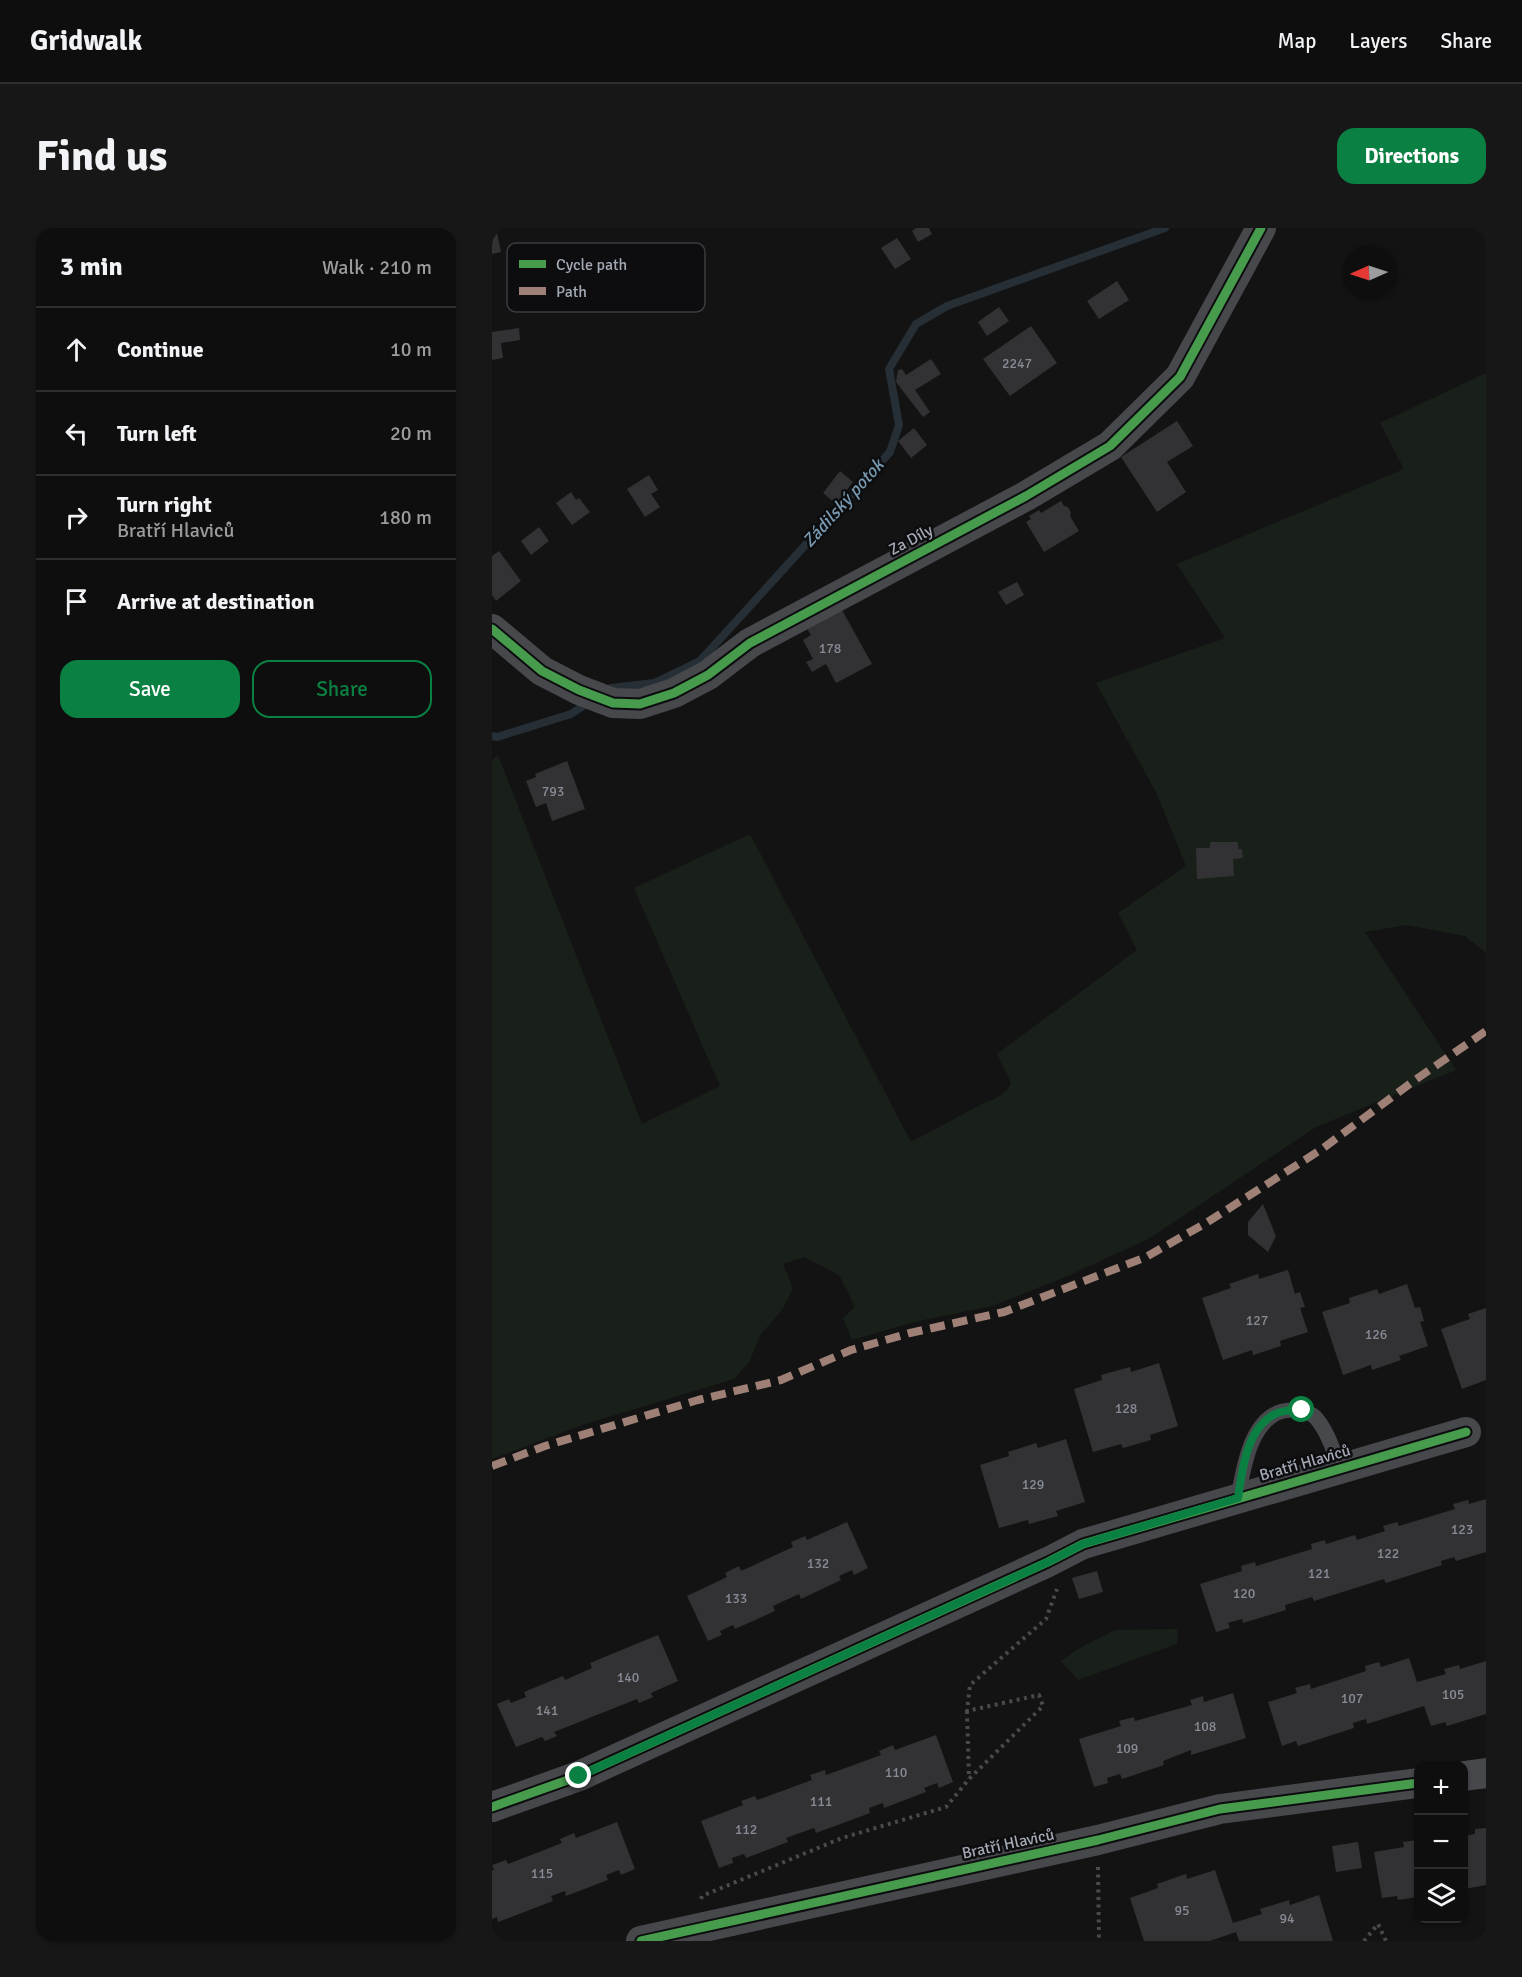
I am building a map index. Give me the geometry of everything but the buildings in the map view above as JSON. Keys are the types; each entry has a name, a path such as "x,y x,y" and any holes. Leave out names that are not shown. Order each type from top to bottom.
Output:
{"street":[{"name":"Za Díly","path":"492,629 542,671 579,690 613,703 640,704 674,693 708,675 750,643 1026,496 1110,446 1180,377 1261,228"},
{"name":"Bratří Hlaviců","path":"492,1807 579,1776 1083,1544 1466,1432"},
{"path":"1468,1775 1486,1773"},
{"name":"Bratří Hlaviců","path":"641,1941 1098,1840 1220,1809 1414,1784"}],"lane":[{"path":"1238,1498 1245,1458 1256,1434 1270,1417 1285,1410 1302,1410 1315,1416 1340,1469"}],"path":[{"path":"969,1779 967,1711 970,1685 1046,1619 1059,1584 1048,1562"},
{"path":"696,1928 694,1918 702,1896 843,1838 946,1807 969,1779 1042,1706 1039,1695 967,1711"},
{"path":"1098,1840 1099,1941"},
{"path":"1364,1941 1378,1924 1386,1941"}],"shaded area":[{"path":"1486,373 1486,953 1465,936 1407,925 1365,932 1456,1070 1316,1127 1150,1238 1070,1275 992,1306 914,1322 852,1340 843,1318 855,1307 839,1275 804,1257 783,1264 793,1288 782,1310 761,1334 749,1362 734,1379 582,1425 492,1459 492,760 498,755 642,1124 720,1086 634,888 750,834 911,1142 1007,1090 1011,1083 997,1054 1137,950 1118,913 1186,866 1157,794 1096,683 1225,638 1177,564 1404,469 1380,423"},
{"path":"1178,1629 1177,1644 1078,1680 1061,1661 1078,1649 1115,1630"}],"waterway":[{"name":"Zádilský potok","path":"605,692 611,688 654,683 700,661 890,452 899,425 889,369 916,324 947,306 1165,228"},
{"name":"Zádilský potok","path":"492,736 497,737 571,714 589,702"}],"marked path":[{"path":"492,1466 545,1446 698,1400 781,1380 851,1350 910,1333 1004,1312 1146,1257 1206,1223 1322,1149 1486,1031"}],"cycle path":[{"path":"492,629 542,671 579,690 613,703 640,704 674,693 708,675 750,643 1026,496 1110,446 1180,377 1261,228"},
{"path":"492,1807 579,1776 1083,1544 1466,1432"},
{"path":"641,1941 1098,1840 1220,1809 1414,1784"}],"route":[{"path":"579,1776 1083,1544 1238,1498 1245,1458 1256,1434 1270,1417 1285,1410 1302,1410"}]}
